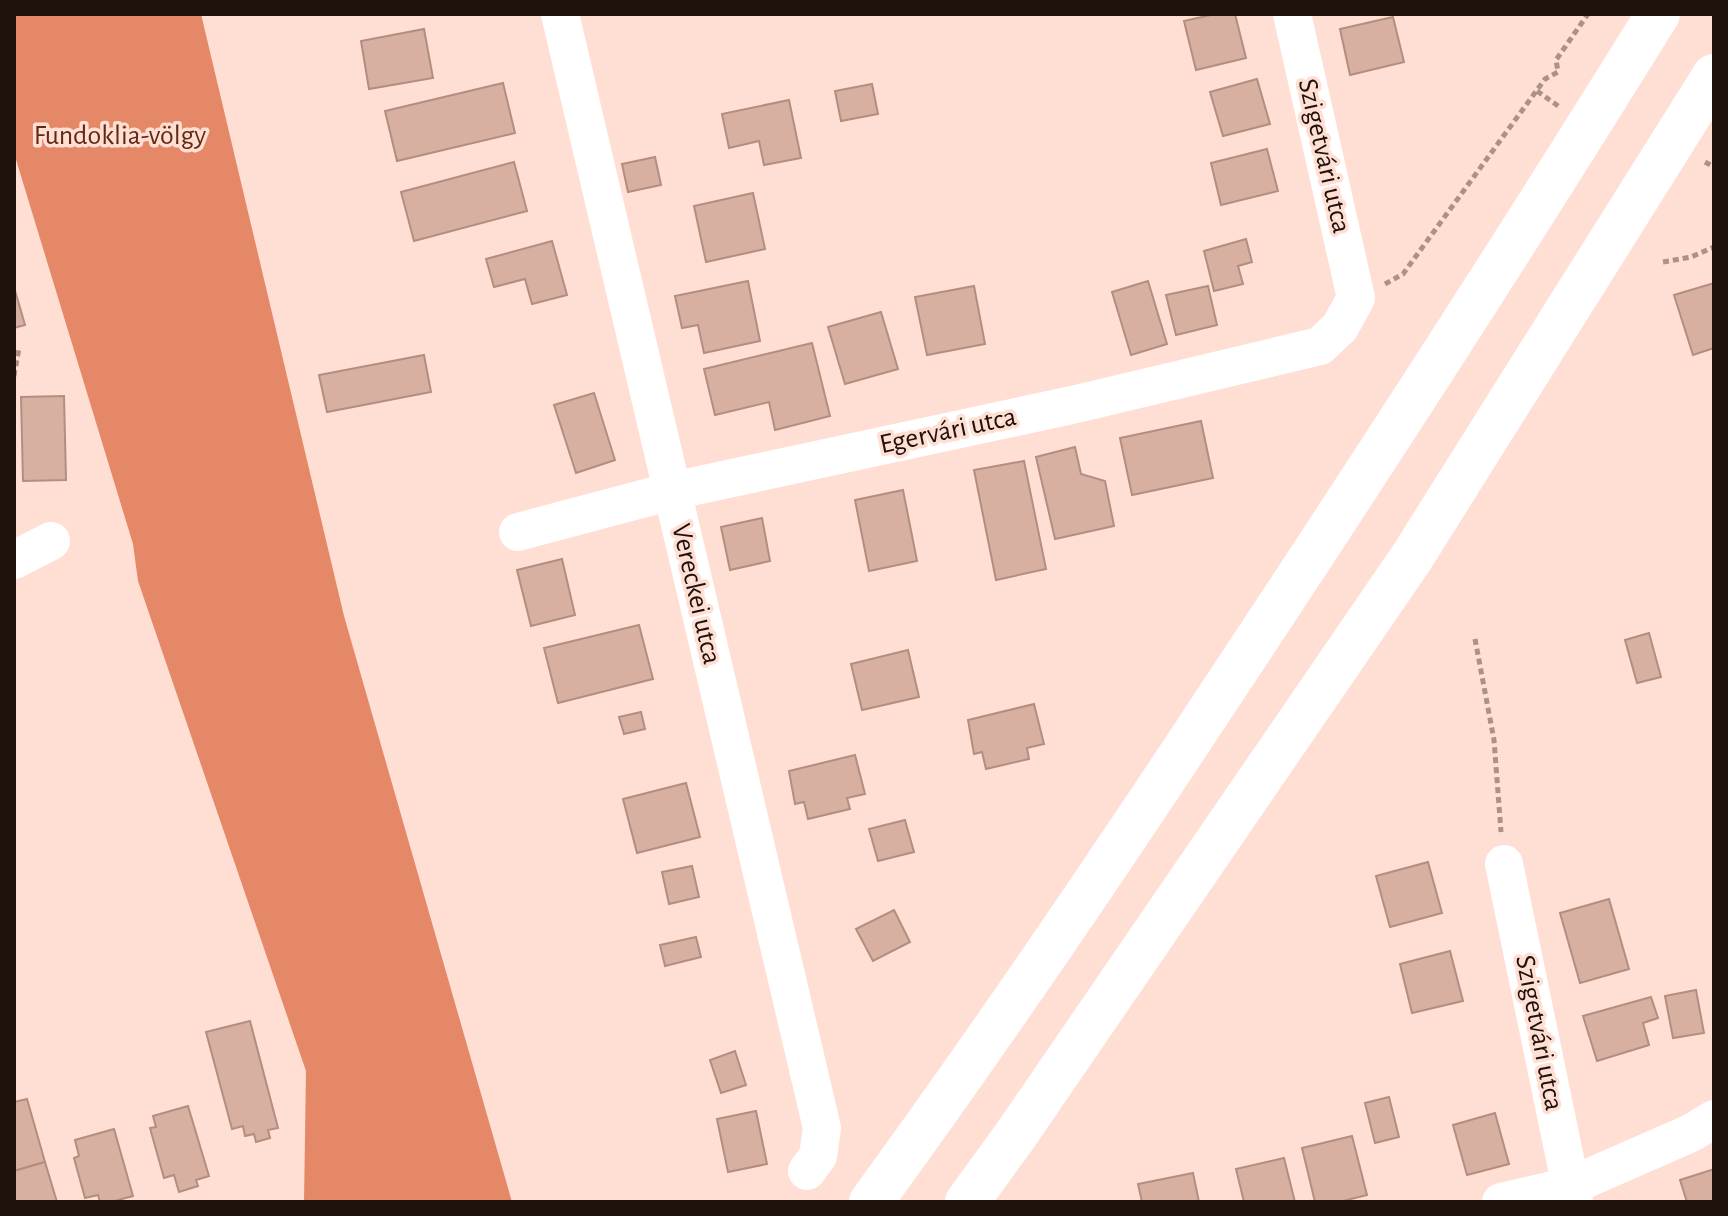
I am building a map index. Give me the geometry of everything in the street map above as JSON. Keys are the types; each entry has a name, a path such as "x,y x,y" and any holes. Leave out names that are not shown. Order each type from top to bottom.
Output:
{"highway":[{"path":"871,1202 1129,835 1543,199 1658,14"},
{"path":"967,1202 1412,557 1714,76"}],"street":[{"name":"Vereckei utca","path":"560,14 822,1128 818,1156 807,1171"},
{"name":"Szigetvári utca","path":"1292,14 1356,298"},
{"name":"Egervári utca","path":"518,532 672,491 1072,405 1320,346 1340,327 1356,298"},
{"path":"14,560 51,541"},
{"name":"Szigetvári utca","path":"1504,864 1572,1194"},
{"path":"1501,1202 1572,1194 1714,1119"}],"path":[{"path":"1356,298 1403,274 1545,79 1558,72 1556,60 1588,14"},
{"path":"1537,91 1562,109"},
{"path":"1705,162 1714,167"},
{"path":"1663,262 1691,257 1714,247"},
{"path":"14,376 19,348"},
{"path":"1475,639 1494,740 1504,864"}],"green space":[{"name":"Fundoklia-völgy","path":"14,14 201,14 344,616 512,1202 304,1202 306,1071 138,581 133,544 14,153"}],"building":[{"path":"1215,14 1235,14 1246,58 1196,70 1184,21"},
{"path":"1393,17 1404,62 1350,75 1340,29"},
{"path":"424,29 433,78 369,89 361,41"},
{"path":"1257,79 1270,124 1223,136 1210,92"},
{"path":"503,83 515,133 397,161 385,111"},
{"path":"872,84 878,114 841,121 835,91"},
{"path":"789,100 801,158 764,165 759,141 729,148 722,114"},
{"path":"1267,149 1278,191 1221,205 1211,163"},
{"path":"655,157 661,185 628,192 622,164"},
{"path":"514,162 527,211 414,241 401,192"},
{"path":"753,193 765,249 706,262 694,206"},
{"path":"1246,239 1252,262 1238,266 1243,284 1214,291 1204,251"},
{"path":"552,241 567,295 532,304 525,279 494,287 486,259"},
{"path":"748,281 760,341 704,353 698,325 682,328 675,296"},
{"path":"1148,281 1167,344 1131,355 1112,292"},
{"path":"1714,283 1714,348 1693,355 1674,295"},
{"path":"974,286 985,344 927,355 915,297"},
{"path":"1208,286 1217,325 1176,335 1166,295"},
{"path":"14,287 25,325 14,328"},
{"path":"881,312 898,369 845,384 828,327"},
{"path":"812,343 830,416 775,430 769,402 715,415 704,369"},
{"path":"424,355 431,392 327,412 319,375"},
{"path":"594,393 615,460 576,473 554,405"},
{"path":"64,396 66,480 23,481 21,397"},
{"path":"1201,421 1213,478 1132,495 1120,438"},
{"path":"1075,447 1081,474 1105,481 1114,526 1055,539 1036,457"},
{"path":"1024,461 1046,569 996,580 974,470"},
{"path":"903,490 917,561 869,571 855,500"},
{"path":"762,518 770,561 730,570 721,527"},
{"path":"562,559 575,615 531,626 517,570"},
{"path":"639,625 653,679 558,703 544,648"},
{"path":"1649,633 1661,677 1637,683 1625,640"},
{"path":"908,650 919,697 862,710 851,664"},
{"path":"1034,704 1044,744 1027,748 1029,759 986,769 982,752 974,754 968,720"},
{"path":"641,712 645,729 624,734 619,717"},
{"path":"855,755 865,794 847,798 850,809 808,819 804,802 795,804 789,771"},
{"path":"686,783 700,837 637,853 623,799"},
{"path":"905,820 914,852 878,861 869,829"},
{"path":"1428,862 1442,913 1390,927 1376,876"},
{"path":"692,866 699,897 669,904 662,872"},
{"path":"1609,899 1629,969 1580,983 1560,913"},
{"path":"894,910 910,942 873,961 856,929"},
{"path":"696,937 701,957 665,966 660,945"},
{"path":"1450,951 1463,1001 1412,1013 1400,964"},
{"path":"1696,990 1704,1033 1673,1038 1665,996"},
{"path":"1651,997 1658,1018 1643,1023 1649,1045 1597,1061 1583,1016"},
{"path":"250,1021 278,1128 268,1130 270,1138 256,1142 254,1134 245,1136 243,1126 232,1129 206,1032"},
{"path":"735,1051 746,1085 721,1093 710,1060"},
{"path":"1389,1097 1399,1137 1375,1143 1365,1103"},
{"path":"27,1099 45,1162 14,1171 14,1102"},
{"path":"188,1106 209,1176 196,1180 198,1186 179,1192 174,1175 164,1178 150,1128 156,1127 153,1116"},
{"path":"756,1111 767,1164 728,1172 717,1119"},
{"path":"1495,1113 1509,1164 1467,1175 1453,1125"},
{"path":"114,1129 133,1196 111,1202 100,1202 98,1195 85,1198 74,1158 79,1156 75,1140"},
{"path":"1352,1136 1367,1195 1339,1202 1315,1202 1302,1148"},
{"path":"1284,1158 1295,1202 1244,1202 1236,1169"},
{"path":"45,1162 57,1202 15,1202 14,1171"},
{"path":"1714,1169 1714,1202 1687,1202 1680,1180"},
{"path":"1193,1173 1199,1202 1142,1202 1138,1184"}]}
